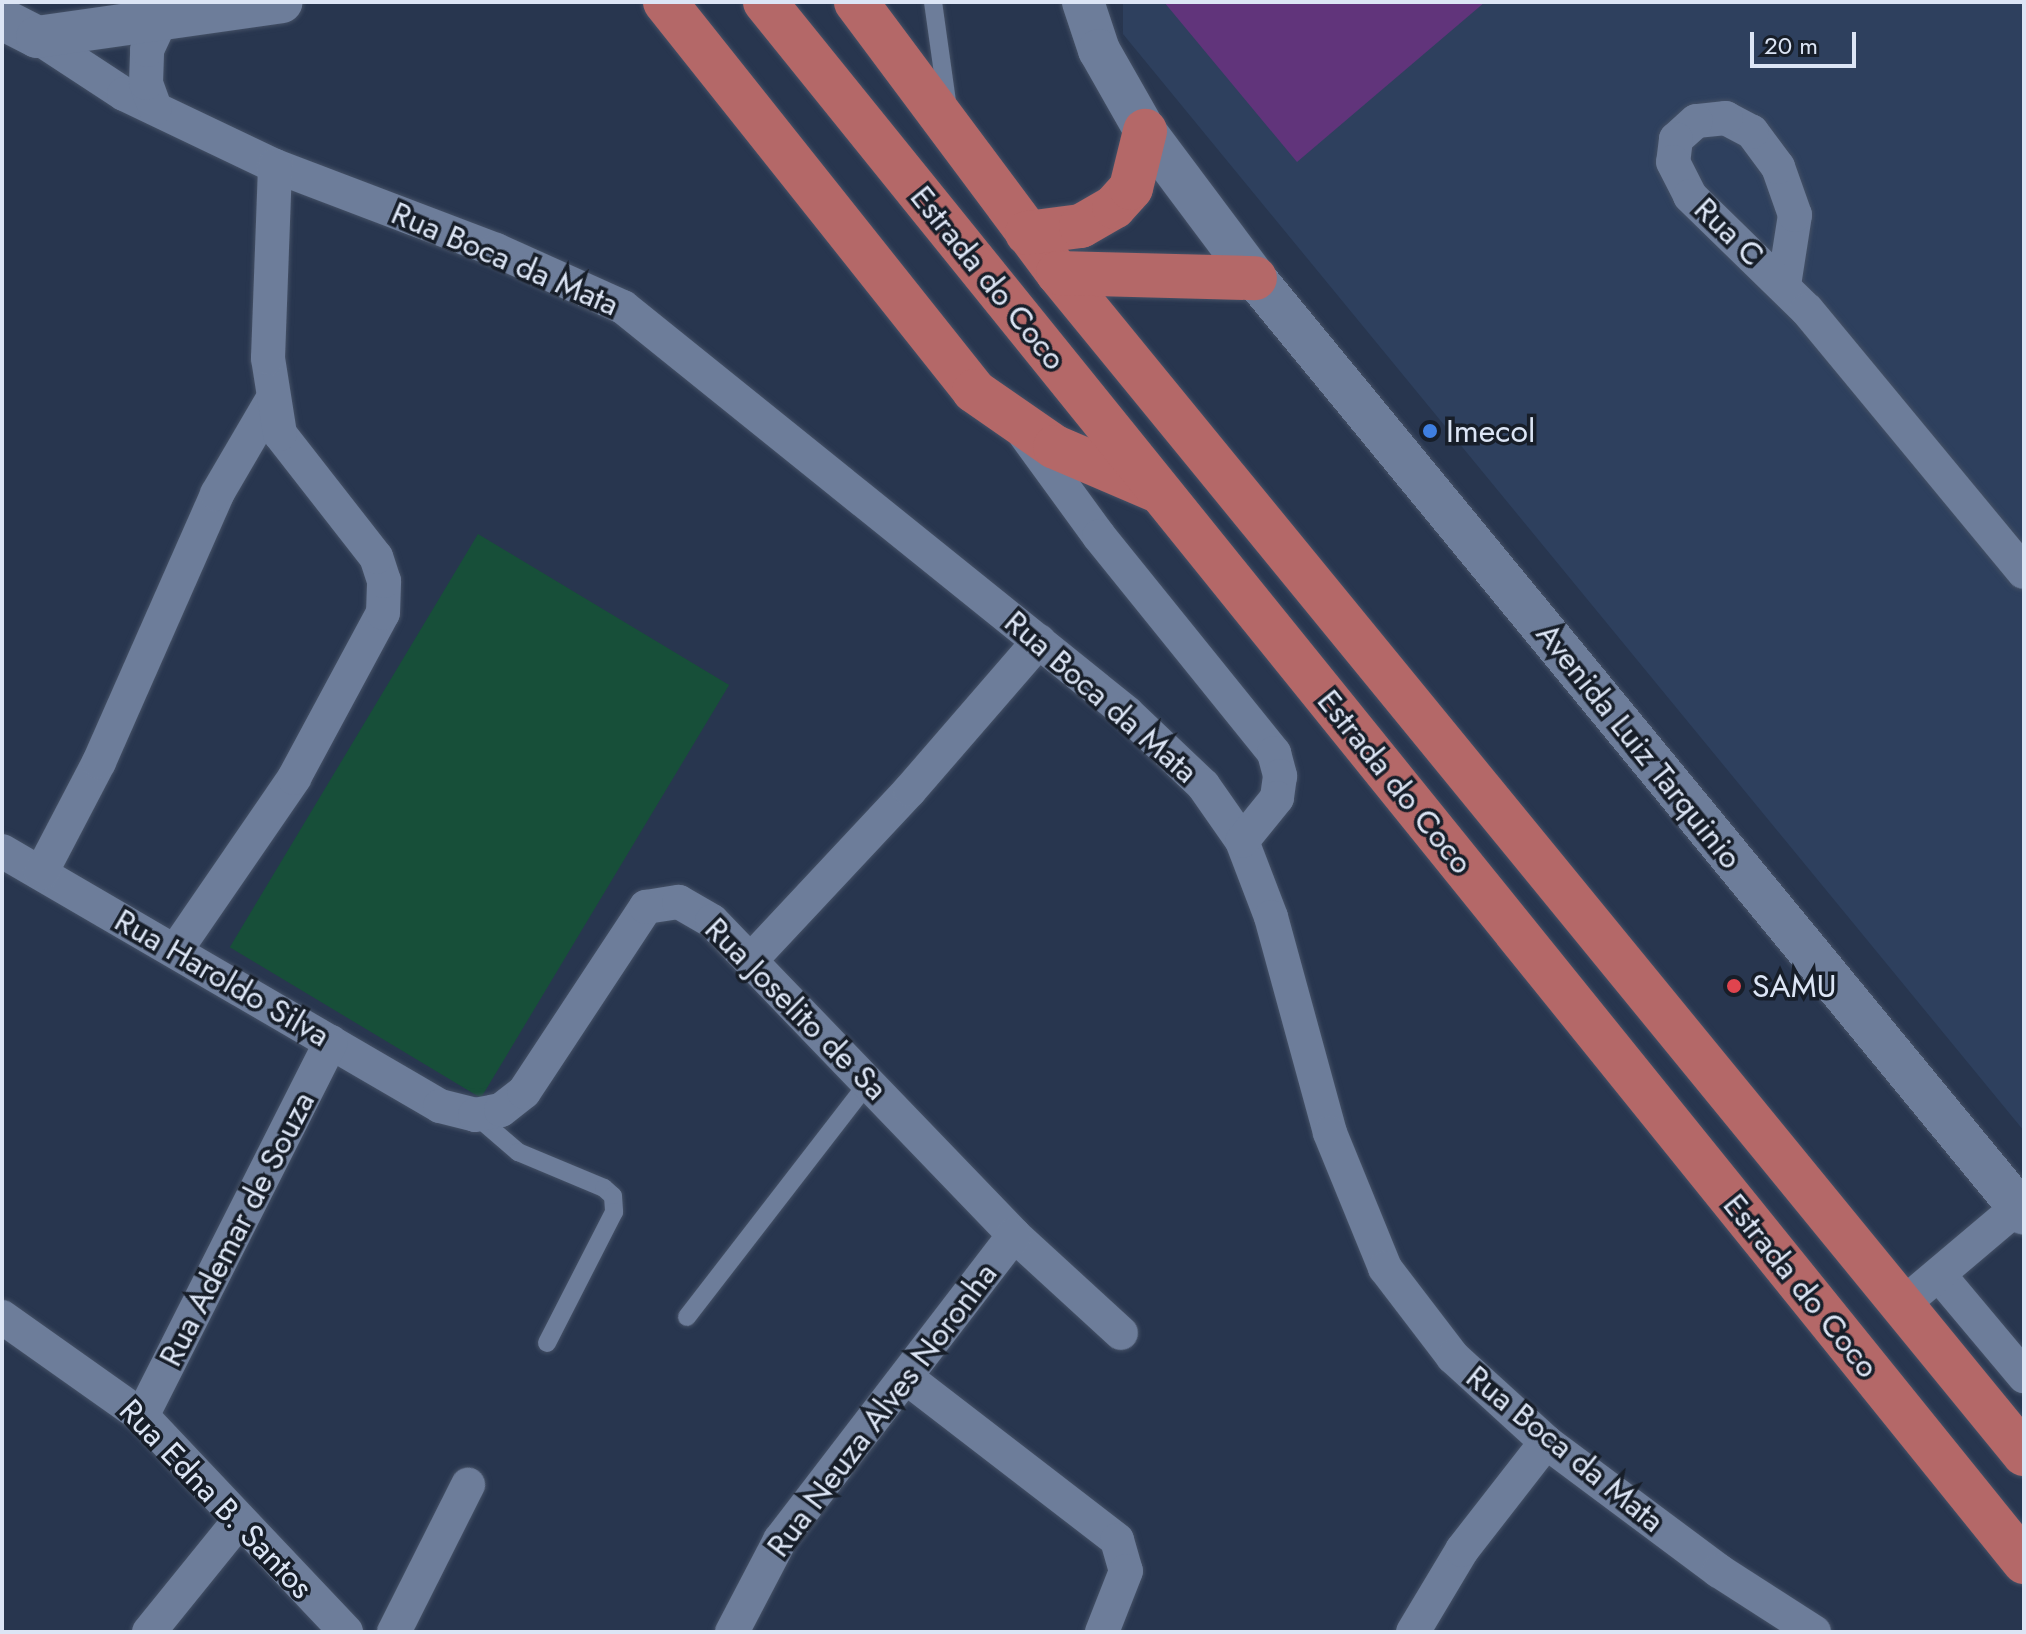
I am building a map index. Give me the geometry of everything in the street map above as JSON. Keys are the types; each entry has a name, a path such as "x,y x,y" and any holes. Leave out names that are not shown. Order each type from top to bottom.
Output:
{"highway":[{"name":"Estrada do Coco","path":"765,2 2024,1562"},
{"name":"Estrada do Coco","path":"856,2 1058,273 2024,1454"},
{"path":"661,4 974,391 1019,426 1160,492"},
{"path":"1027,233 1081,226 1114,207 1131,188 1145,131"},
{"path":"1058,273 1255,278"}],"street":[{"path":"20,28 161,20 282,2"},
{"name":"Avenida Luiz Tarquinio","path":"1083,2 1099,50 1145,131 1255,278 2021,1210"},
{"path":"155,108 146,83 147,50 161,20"},
{"name":"Rua Boca da Mata","path":"20,28 155,108 275,166 471,240 623,307 1039,641 1203,785 1242,841 1271,917 1330,1133 1385,1268 1453,1357 1546,1442 1719,1571 1814,1632"},
{"name":"Rua C","path":"1784,285 1795,215 1778,167 1752,132 1726,118 1696,121 1676,139 1673,162 1690,196 1784,285 2024,572"},
{"path":"176,950 294,778 383,613 384,581 376,557 280,434 272,400 268,358 275,166"},
{"path":"41,873 106,747 217,494 272,400"},
{"path":"1019,426 1099,536 1274,753 1280,776 1277,798 1242,841"},
{"path":"751,960 910,790 1039,641"},
{"name":"Rua Haroldo Silva","path":"2,851 440,1106 475,1115"},
{"name":"Rua Joselito de Sa","path":"475,1115 501,1110 524,1092 646,907 679,902 712,921 870,1080 1014,1235 1121,1333"},
{"name":"Rua Ademar de Souza","path":"142,1416 331,1042"},
{"path":"1902,1305 2021,1210"},
{"name":"Rua Neuza Alves Noronha","path":"732,1632 780,1540 1014,1235"},
{"path":"1940,1276 2024,1376"},
{"name":"Rua Edna B. Santos","path":"2,1317 142,1416 238,1522 346,1632"},
{"path":"907,1378 1117,1540 1126,1571 1102,1632"},
{"path":"1413,1632 1462,1550 1546,1442"},
{"path":"394,1632 468,1485"},
{"path":"149,1632 238,1522"}],"lane":[{"path":"933,2 952,131"},
{"path":"687,1317 870,1080"},
{"path":"475,1115 518,1152 604,1188 613,1196 614,1212 547,1343"}],"shaded area":[{"path":"1123,2 2024,2 2024,1131 1123,34"}],"green space":[{"path":"478,534 729,685 481,1098 230,947"}],"building":[{"path":"1164,2 1485,2 1297,162"}],"place":[{"name":"Imecol","path":"1430,431"},
{"name":"SAMU","path":"1734,986"}]}
